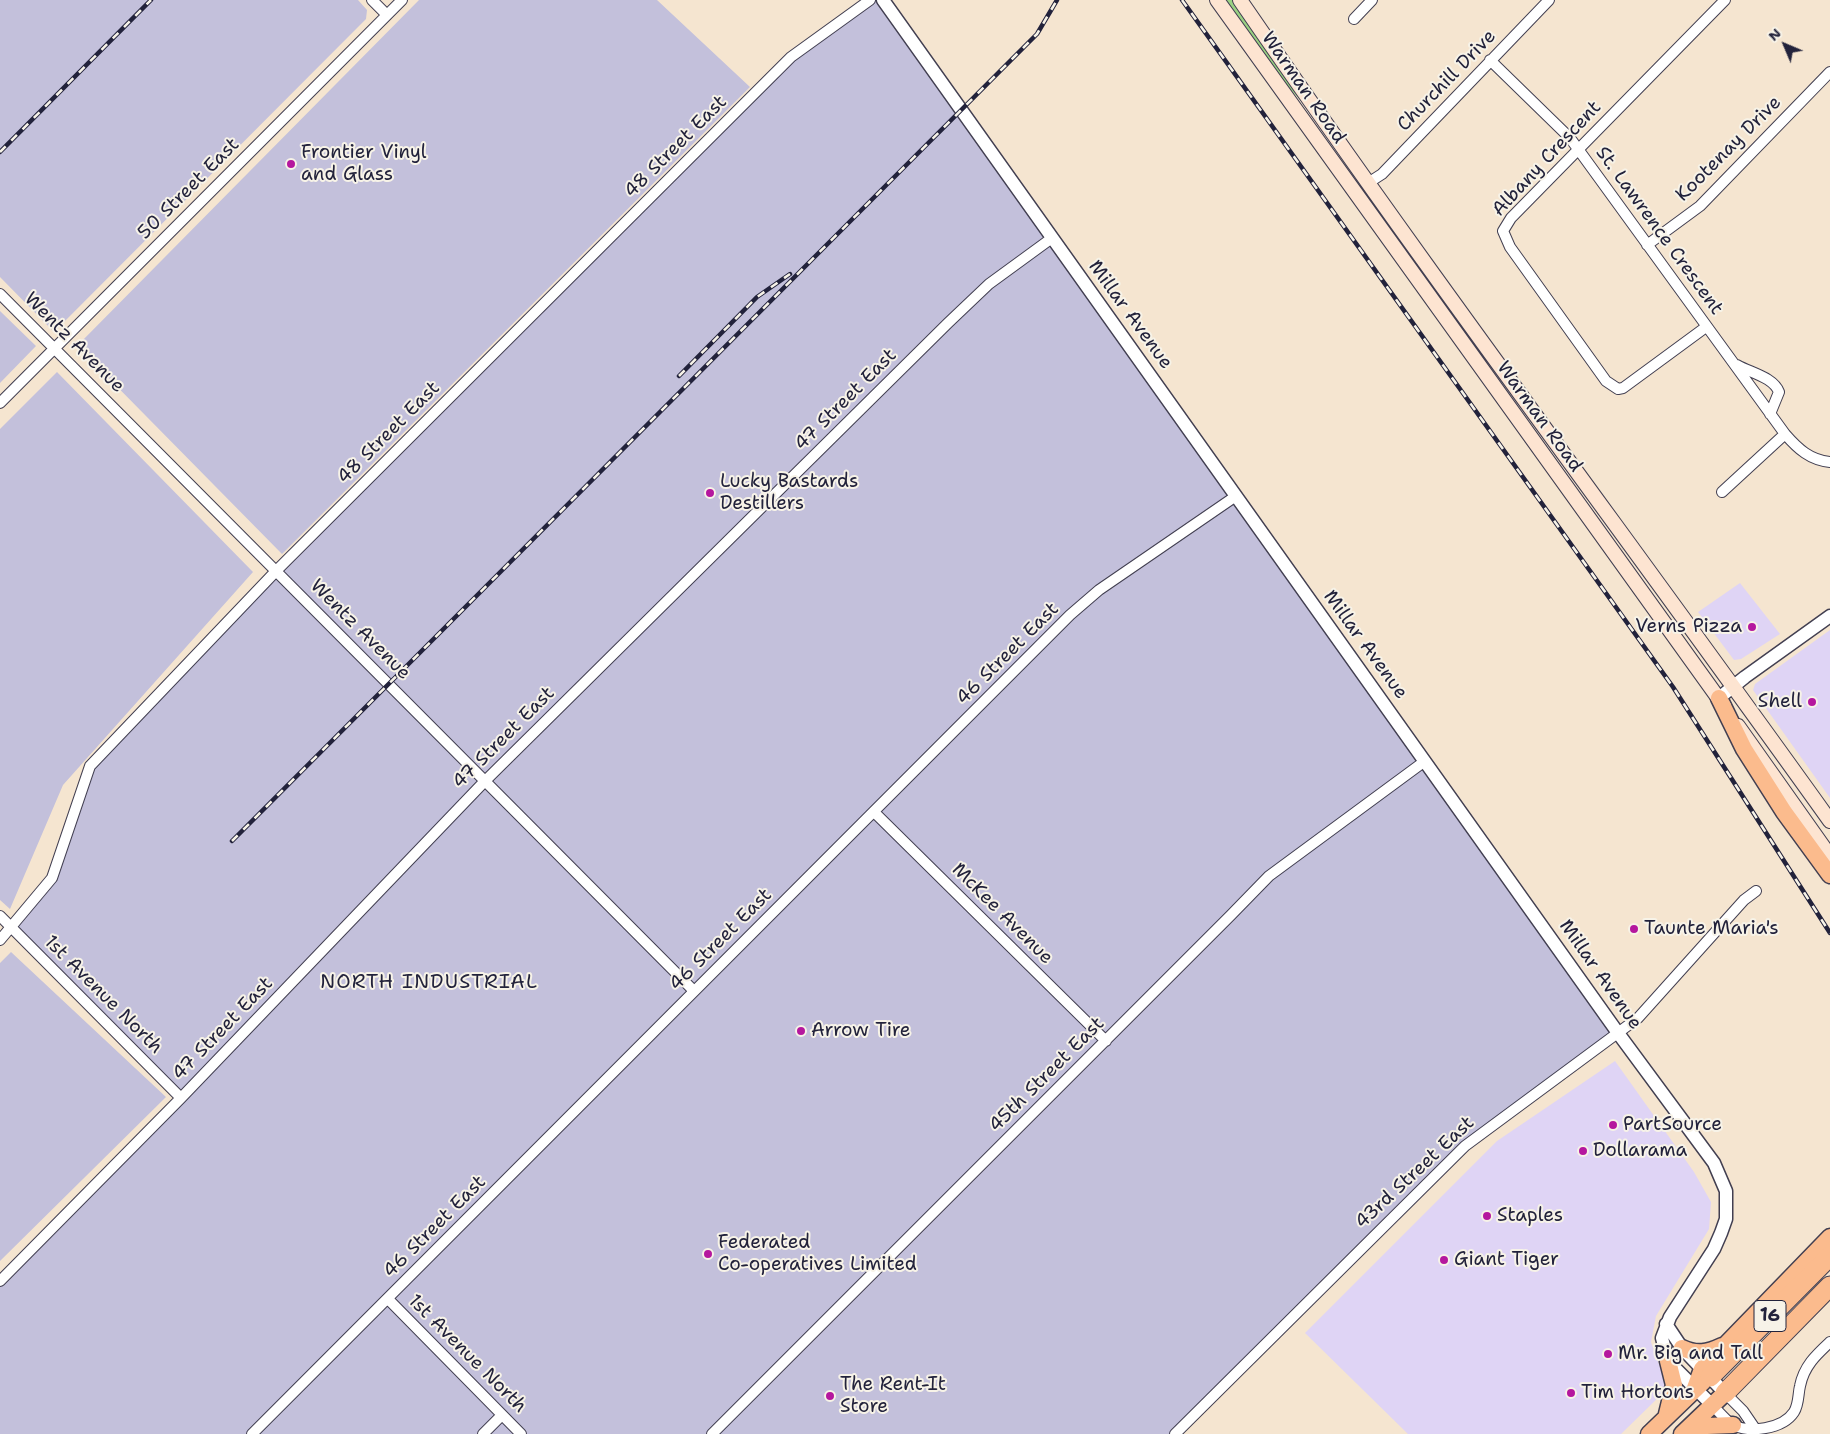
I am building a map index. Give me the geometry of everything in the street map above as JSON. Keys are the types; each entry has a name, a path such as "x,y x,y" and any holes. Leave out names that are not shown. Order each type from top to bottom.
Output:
{"highway":[{"path":"1719,698 1744,749 1784,812 1830,875"},
{"path":"1792,1276 1830,1231"},
{"path":"1702,1378 1724,1345 1830,1238"},
{"name":"16","path":"1650,1434 1702,1378 1830,1256"},
{"name":"16","path":"1682,1434 1830,1286"},
{"path":"1776,1342 1830,1298"},
{"path":"1682,1348 1696,1353 1709,1352 1724,1345"},
{"path":"1666,1417 1674,1385 1668,1361"},
{"path":"1691,1434 1707,1426 1733,1425"}],"main road":[{"name":"Warman Road","path":"1217,0 1719,698 1830,856"},
{"name":"Warman Road","path":"1240,0 1368,184 1544,430 1830,822"},
{"path":"1249,0 1254,19"},
{"path":"1285,95 1319,127 1352,173 1368,184"}],"street":[{"path":"372,0 387,15"},
{"name":"50 Street East","path":"0,403 402,0"},
{"name":"48 Street East","path":"0,940 52,878 90,766 276,570 791,57 870,0"},
{"name":"Millar Avenue","path":"883,0 1618,1033 1714,1163 1726,1192 1726,1218 1714,1249 1666,1324 1662,1338 1668,1361"},
{"path":"1354,19 1372,0"},
{"name":"Churchill Drive","path":"1368,184 1382,174 1549,0"},
{"name":"Albany Crescent","path":"1706,327 1623,388 1618,389 1612,386 1595,365 1510,247 1502,231 1511,218 1725,0"},
{"name":"St. Lawrence Crescent","path":"1490,60 1570,138 1785,434 1804,454 1820,461 1830,462"},
{"name":"Kootenay Drive","path":"1647,244 1700,206 1830,72"},
{"name":"47 Street East","path":"0,1281 181,1098 484,782 955,316 989,284 1052,238"},
{"name":"Wentz Avenue","path":"0,294 694,991"},
{"name":"St. Lawrence Crescent","path":"1732,362 1748,372 1772,380 1777,386 1779,392 1770,414"},
{"path":"1722,492 1785,434"},
{"name":"46 Street East","path":"252,1434 1084,602 1236,496"},
{"path":"1719,698 1830,616"},
{"name":"45th Street East","path":"712,1434 1269,876 1425,761"},
{"name":"McKee Avenue","path":"874,812 1106,1041"},
{"name":"43rd Street East","path":"1175,1434 1465,1146 1638,1018 1744,900 1756,891"},
{"name":"1st Avenue North","path":"0,916 181,1098"},
{"name":"1st Avenue North","path":"388,1299 521,1434"},
{"path":"1666,1324 1702,1378 1719,1399 1733,1425 1756,1430 1763,1430 1784,1422 1794,1412 1797,1406 1802,1378 1808,1365 1830,1342"},
{"path":"1668,1361 1702,1378 1719,1399 1743,1412 1756,1430"},
{"path":"483,1434 502,1415"}],"shaded area":[{"path":"0,0 358,0 367,10 366,19 54,332 0,277"},
{"path":"419,0 657,0 750,87 282,554 77,346"},
{"path":"870,0 883,0 1618,1033 1471,1141 1175,1434 0,1434 0,1281 181,1098 12,928 52,878 90,766 791,57"},
{"path":"0,311 36,346 0,383"},
{"path":"57,372 253,572 63,785 10,909 0,900 0,429"},
{"path":"1740,583 1780,634 1741,659 1734,660 1698,612"},
{"path":"1830,630 1830,798 1753,690 1755,684"},
{"path":"11,952 166,1097 0,1261 0,963"},
{"path":"1615,1061 1694,1172 1711,1202 1709,1229 1656,1316 1651,1342 1665,1381 1663,1393 1621,1434 1408,1434 1305,1333 1497,1141"}],"green space":[{"path":"1226,0 1233,0 1302,102 1281,79"}],"railway":[{"path":"0,152 151,0"},
{"path":"232,841 1037,34 1057,0"},
{"path":"1182,0 1673,687 1830,933"},
{"path":"679,376 757,297 790,274"}],"place":[{"name":"Frontier Vinyl and Glass","path":"291,164"},
{"name":"Lucky Bastards Destillers","path":"710,493"},
{"name":"Verns Pizza","path":"1752,627"},
{"name":"Shell","path":"1812,702"},
{"name":"Taunte Maria's","path":"1634,929"},
{"name":"Arrow Tire","path":"801,1031"},
{"name":"PartSource","path":"1613,1125"},
{"name":"Dollarama","path":"1583,1151"},
{"name":"Staples","path":"1487,1216"},
{"name":"Federated Co-operatives Limited","path":"708,1254"},
{"name":"Giant Tiger","path":"1444,1260"},
{"name":"Mr. Big and Tall","path":"1608,1354"},
{"name":"Tim Hortons","path":"1571,1393"},
{"name":"The Rent-It Store","path":"830,1396"}],"district":[{"name":"NORTH INDUSTRIAL","path":"429,983"}]}
